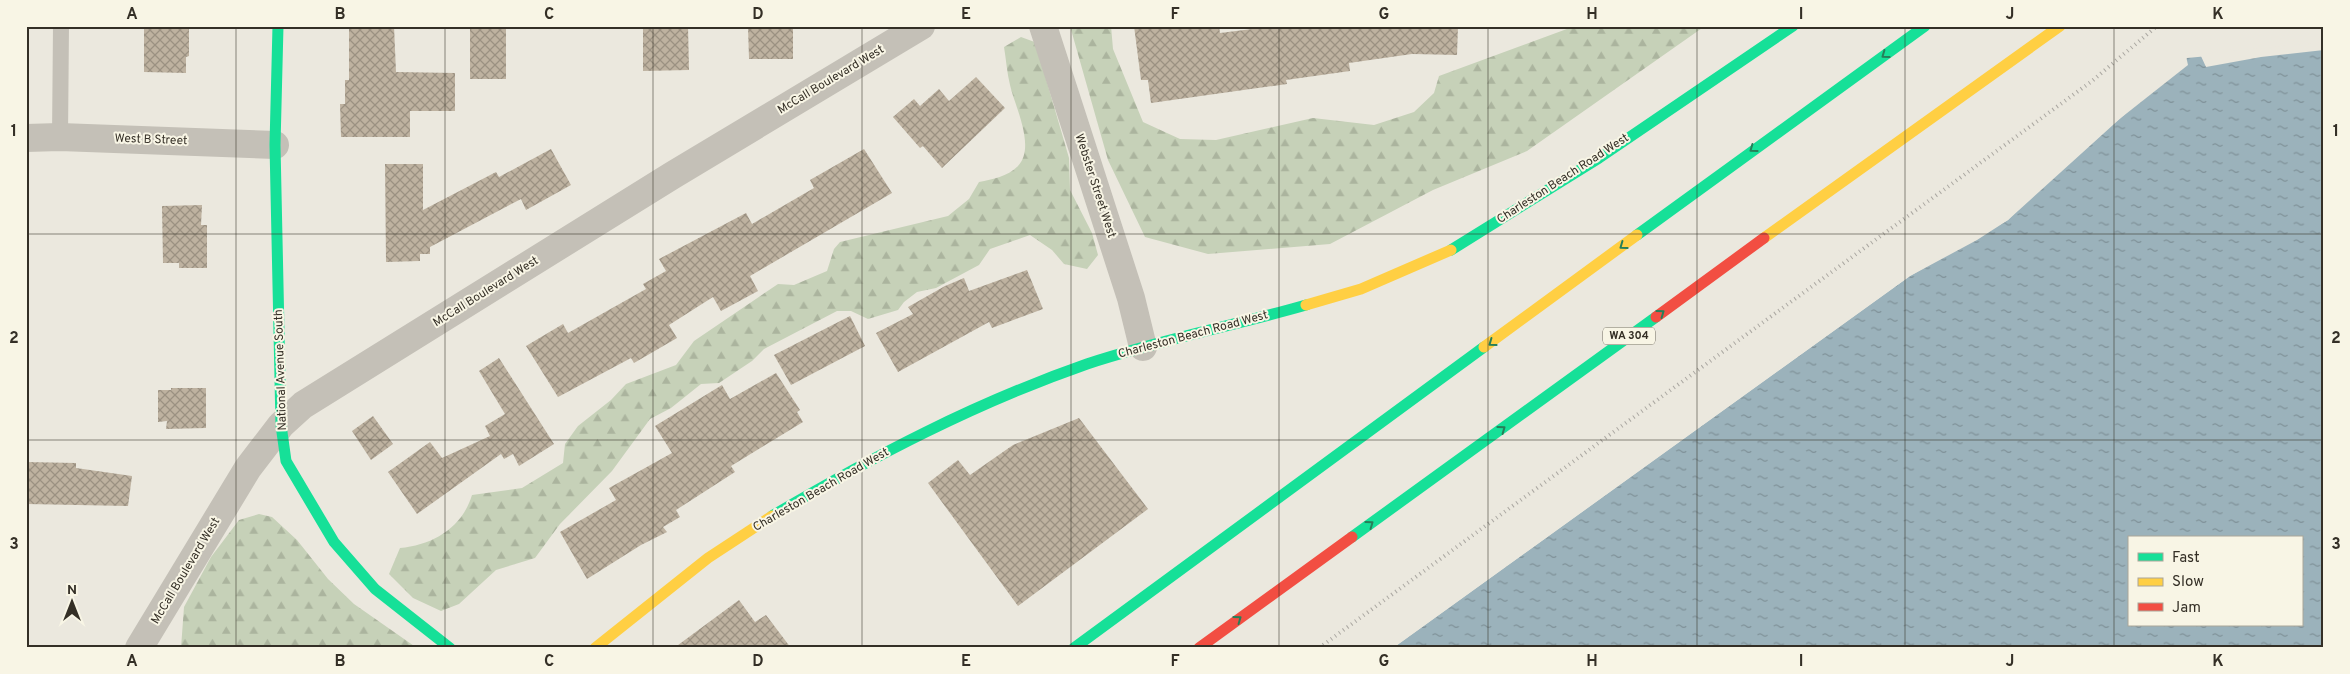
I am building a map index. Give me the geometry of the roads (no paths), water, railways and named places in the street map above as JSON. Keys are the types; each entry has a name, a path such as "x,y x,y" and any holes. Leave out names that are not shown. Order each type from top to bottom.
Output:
{"main road":[{"name":"National Avenue South","path":"278,26 275,145 281,426 286,461 334,542 375,589 450,648"},
{"name":"Charleston Beach Road West","path":"595,648 708,558 795,502 861,464 933,427 982,405 1088,364 1143,347 1267,316 1361,289 1448,252 1599,158 1793,26"},
{"path":"1074,648 1767,139 1925,26"},
{"name":"WA 304","path":"1199,648 2060,26"}],"street":[{"name":"McCall Boulevard West","path":"139,648 248,468 281,426 303,405 673,175 921,26"},
{"name":"Webster Street West","path":"1044,26 1131,298 1143,347"},
{"name":"West B Street","path":"26,138 60,137 275,145"}],"lane":[{"path":"60,137 61,26"}],"water":[{"path":"2324,45 2324,648 1393,648 1910,276 2008,220 2187,58"}],"railway":[{"path":"1319,648 2092,81 2157,26"}]}
